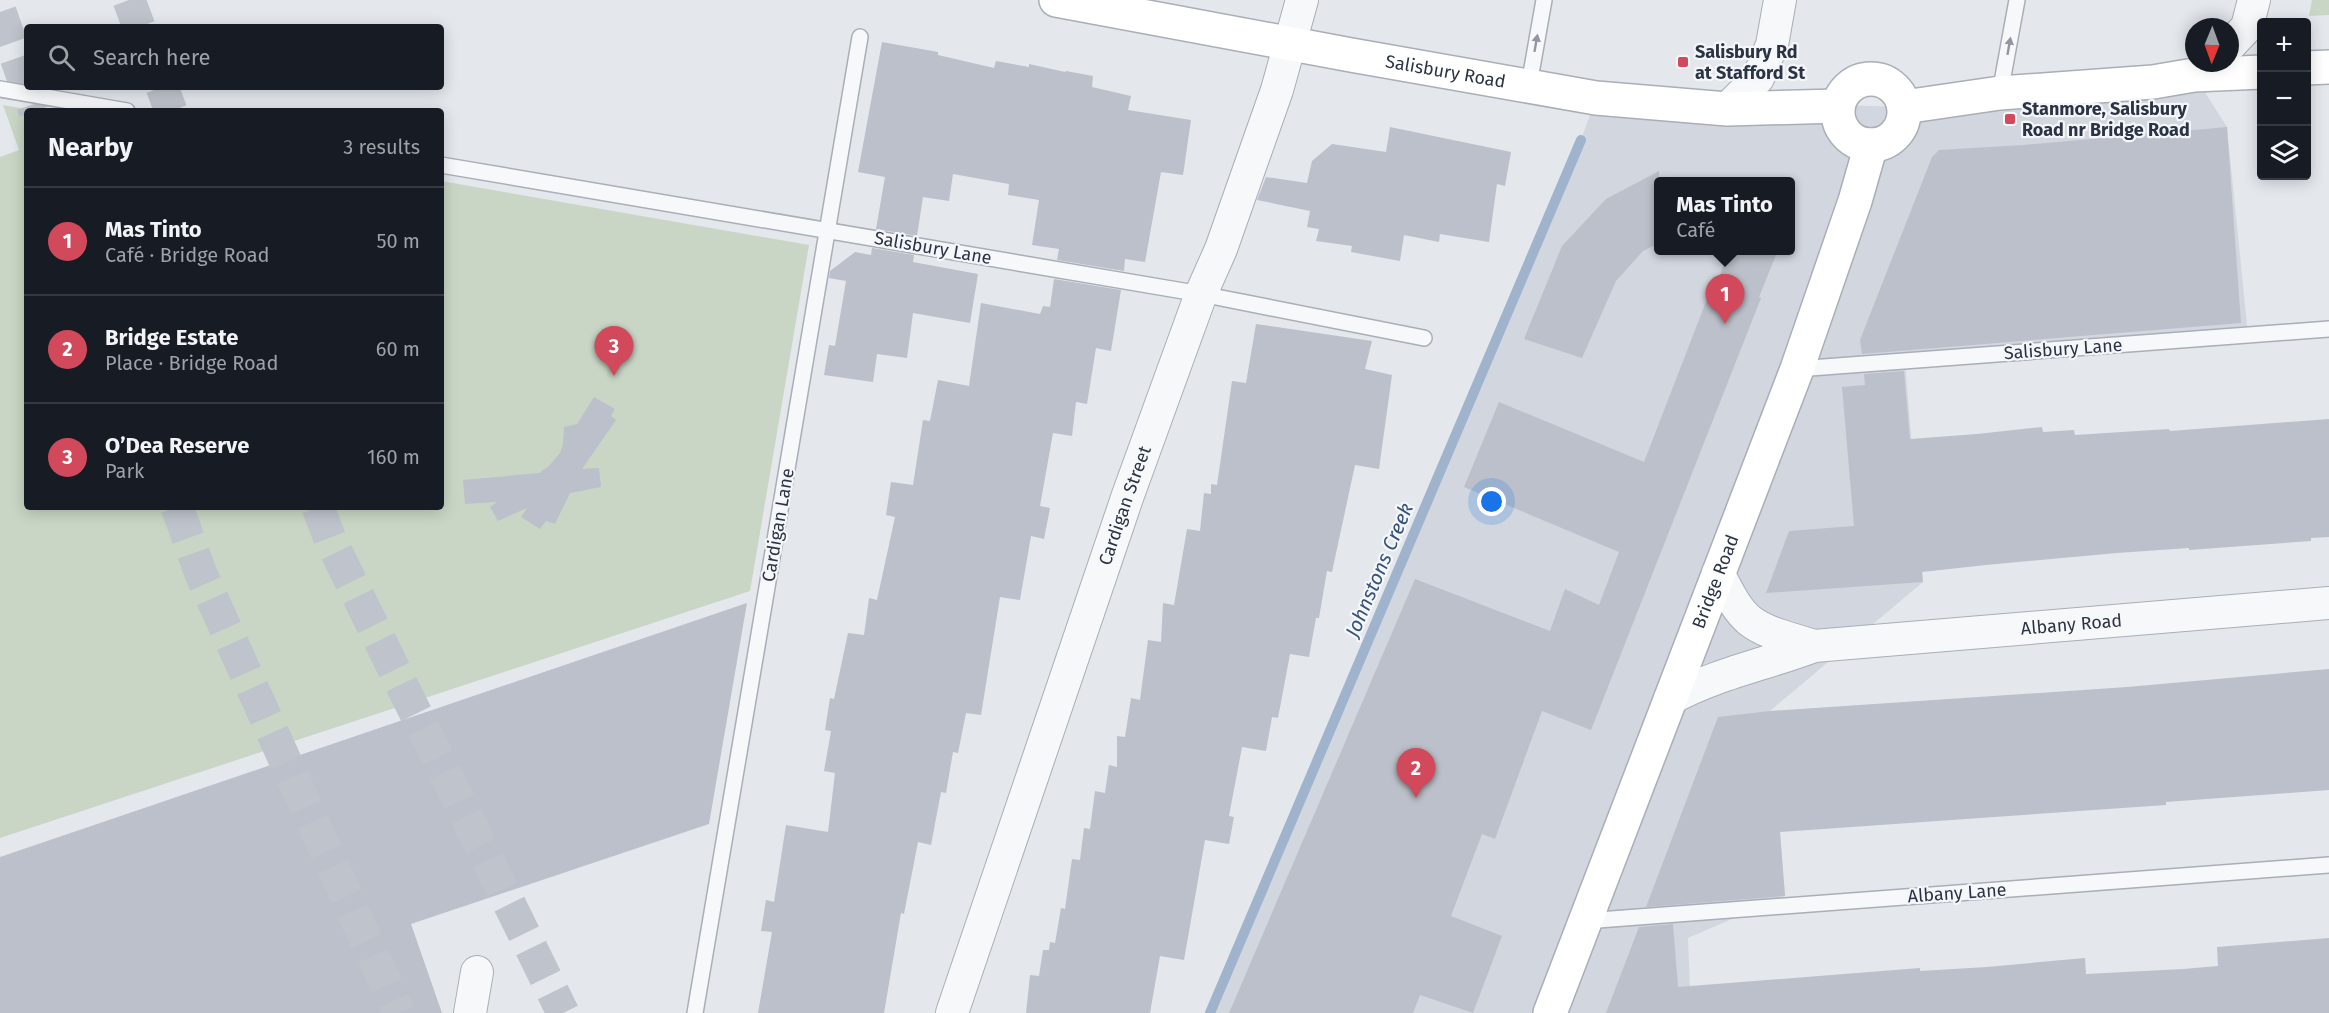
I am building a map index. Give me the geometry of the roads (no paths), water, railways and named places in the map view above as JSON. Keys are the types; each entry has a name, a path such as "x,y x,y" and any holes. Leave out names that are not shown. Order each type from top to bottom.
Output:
{"main road":[{"name":"Salisbury Road","path":"1061,0 1290,44 1596,98 1727,109 1839,106"},
{"path":"2311,68 2329,67"},
{"path":"2239,71 2257,72"},
{"path":"1904,107 2001,93 2152,82 2190,72"},
{"path":"1872,79 1883,81 1893,87 1900,96 1905,117 1897,134 1881,144 1871,146 1852,140 1845,133 1838,116 1839,106 1843,95 1850,87 1860,81 1872,79"},
{"name":"Bridge Road","path":"1550,1013 1797,369 1855,201 1871,146"}],"street":[{"name":"Cardigan Street","path":"952,1013 1128,495 1201,294 1221,249 1277,90 1302,0"},
{"path":"1727,109 1758,78 1772,45 1780,0"},
{"path":"2239,35 2247,27 2254,0"},
{"name":"Albany Road","path":"1718,573 1749,620 1769,630 1814,646"},
{"name":"Albany Road","path":"1670,699 1696,685 1731,671 1773,661 1814,646 2329,603"},
{"path":"470,1013 477,972"}],"lane":[{"path":"1529,85 1544,0"},
{"path":"2001,93 2017,0"},
{"name":"Cardigan Lane","path":"695,1013 860,37"},
{"path":"0,89 110,108"},
{"name":"Salisbury Lane","path":"444,166 1201,294 1424,338"},
{"name":"Salisbury Lane","path":"1797,369 2329,329"},
{"name":"Albany Lane","path":"1585,921 2329,866"}],"waterway":[{"name":"Johnstons Creek","path":"1210,1013 1581,140"}],"tunnel":[{"path":"129,0 138,24"},
{"path":"0,12 24,80"},
{"path":"28,90 34,108"},
{"path":"163,90 170,108"},
{"path":"178,510 201,574 399,1013"},
{"path":"319,510 330,539 563,1013"}],"place":[{"name":"Salisbury Rd at Stafford St","path":"1683,62"},
{"name":"Stanmore, Salisbury Road nr Bridge Road","path":"2010,119"},
{"name":"Mas Tinto","path":"1725,324"},
{"name":"O’Dea Reserve","path":"614,376"},
{"name":"Bridge Estate","path":"1416,798"}]}
